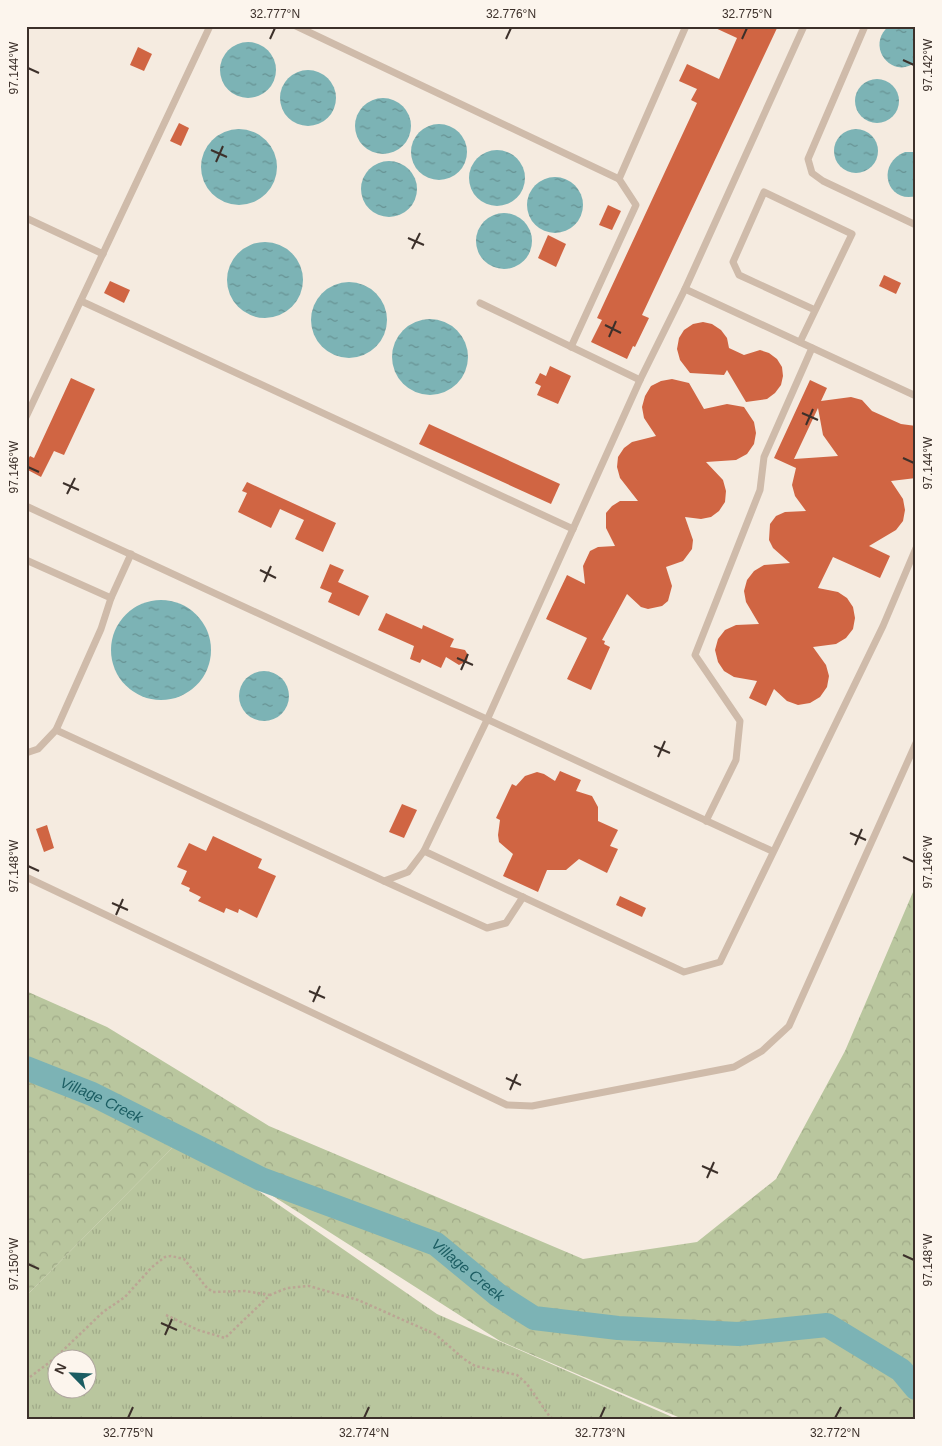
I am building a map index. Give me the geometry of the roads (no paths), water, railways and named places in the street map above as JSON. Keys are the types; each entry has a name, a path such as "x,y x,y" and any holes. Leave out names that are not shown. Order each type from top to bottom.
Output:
{"lane":[{"path":"26,417 210,26"},
{"path":"296,26 619,178 636,205 571,347"},
{"path":"619,178 686,26"},
{"path":"384,881 408,872 424,851 487,720 640,380 685,289 804,26"},
{"path":"864,26 808,159 812,173 823,181 916,225"},
{"path":"800,342 852,234 764,192 733,262 739,275 815,310"},
{"path":"26,218 103,254"},
{"path":"685,289 916,396"},
{"path":"81,302 573,529"},
{"path":"480,303 640,380"},
{"path":"706,821 736,760 740,721 695,655 760,490 764,457 812,348"},
{"path":"26,506 772,851"},
{"path":"424,851 684,972 720,962 772,851 883,626 916,548"},
{"path":"26,753 38,749 56,730 131,554"},
{"path":"26,560 111,598"},
{"path":"56,730 487,928 506,923 523,897"},
{"path":"26,877 507,1105 532,1106 734,1067 762,1051 789,1026 916,743"}],"water":[{"path":"889,26 916,28 916,62 907,67 898,67 890,64 884,58 880,51 880,42 882,34"},
{"path":"248,42 259,44 268,50 274,59 276,70 274,81 268,90 259,96 248,98 237,96 228,90 222,81 220,70 222,59 228,50 237,44"},
{"path":"308,70 319,72 328,78 334,87 336,98 334,109 328,118 319,124 308,126 297,124 288,118 282,109 280,98 282,87 288,78 297,72"},
{"path":"881,79 893,85 898,92 898,110 893,117 886,122 873,123 865,120 858,113 855,97 858,89 865,82"},
{"path":"383,98 394,100 403,106 409,115 411,126 409,137 403,146 394,152 383,154 372,152 363,146 357,137 355,126 357,115 363,106 372,100"},
{"path":"439,124 450,126 459,132 465,141 467,152 465,163 459,172 450,178 439,180 428,178 419,172 413,163 411,152 413,141 419,132 428,126"},
{"path":"239,129 254,132 266,140 274,152 277,167 274,182 266,194 254,202 239,205 224,202 212,194 204,182 201,167 204,152 212,140 224,132"},
{"path":"860,129 872,135 877,142 877,160 872,167 865,172 852,173 844,170 837,163 834,147 837,139 844,132"},
{"path":"497,150 508,152 517,158 523,167 525,178 523,189 517,198 508,204 497,206 486,204 477,198 471,189 469,178 471,167 477,158 486,152"},
{"path":"905,152 916,152 916,196 906,197 898,194 888,182 890,165"},
{"path":"389,161 400,163 409,169 415,178 417,189 415,200 409,209 400,215 389,217 378,215 369,209 363,200 361,189 363,178 369,169 378,163"},
{"path":"555,177 566,179 575,185 581,194 583,205 581,216 575,225 566,231 555,233 544,231 535,225 529,216 527,205 529,194 535,185 544,179"},
{"path":"504,213 515,215 524,221 530,230 532,241 530,252 524,261 515,267 504,269 493,267 484,261 478,252 476,241 478,230 484,221 493,215"},
{"path":"265,242 280,245 292,253 300,265 303,280 300,295 292,307 280,315 265,318 250,315 238,307 230,295 227,280 230,265 238,253 250,245"},
{"path":"349,282 364,285 376,293 384,305 387,320 384,335 376,347 364,355 349,358 334,355 322,347 314,335 311,320 314,305 322,293 334,285"},
{"path":"430,319 445,322 457,330 465,342 468,357 465,372 457,384 445,392 430,395 415,392 403,384 395,372 392,357 395,342 403,330 415,322"},
{"path":"161,600 180,604 196,615 207,631 211,650 207,669 196,685 180,696 161,700 142,696 126,685 115,669 111,650 115,631 126,615 142,604"},
{"path":"264,671 273,673 284,682 289,696 287,705 278,716 264,721 255,719 244,710 239,696 241,687 250,676"}],"waterway":[{"name":"Village Creek","path":"26,1068 92,1094 261,1179 436,1244 498,1295 534,1318 618,1328 738,1334 827,1325 901,1370 916,1388"}]}
